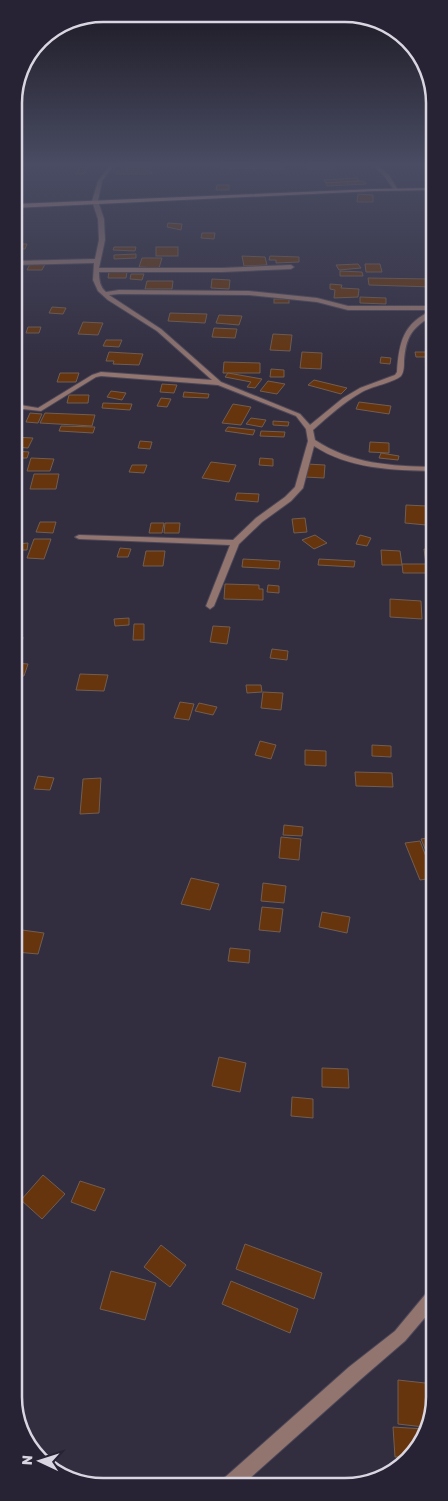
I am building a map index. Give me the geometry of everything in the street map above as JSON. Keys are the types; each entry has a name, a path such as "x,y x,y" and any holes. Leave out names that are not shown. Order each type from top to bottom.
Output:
{"street":[{"path":"102,234 96,280 100,290 159,330 219,383"},
{"path":"23,263 97,261"},
{"path":"97,270 222,270 291,267"},
{"path":"105,294 119,292 249,292 317,300 348,308 426,308"},
{"path":"309,429 345,399 362,389 397,376 400,372 404,337 408,331 426,317"},
{"path":"23,407 39,410 88,379 101,374 219,383 289,410 303,420 309,429 312,441 299,488 288,499 259,520 235,543 210,606"},
{"path":"312,441 329,452 361,463 392,468 426,470"},
{"path":"79,537 235,543"},
{"path":"237,1478 355,1373 400,1336 425,1306"}],"building":[{"path":"202,234 215,234 214,239 201,238"},
{"path":"114,247 136,247 135,251 113,250"},
{"path":"156,247 178,247 178,256 156,256"},
{"path":"136,254 136,258 114,259 114,255"},
{"path":"242,256 265,257 267,265 244,266"},
{"path":"270,256 299,257 299,262 276,263 276,260 269,260"},
{"path":"142,258 162,258 159,268 139,267"},
{"path":"30,264 45,264 42,270 27,270"},
{"path":"358,264 361,268 339,270 336,265"},
{"path":"365,264 380,264 382,272 366,272"},
{"path":"340,271 362,272 363,276 340,276"},
{"path":"109,272 127,272 126,278 108,278"},
{"path":"131,274 144,274 142,280 130,279"},
{"path":"368,278 426,279 426,287 369,285"},
{"path":"212,279 230,280 229,289 211,288"},
{"path":"147,281 173,281 172,289 145,289"},
{"path":"330,284 342,285 341,288 359,289 358,297 334,298 335,290 330,289"},
{"path":"360,297 386,298 386,304 360,303"},
{"path":"274,299 289,299 289,303 274,303"},
{"path":"52,307 66,308 63,314 49,313"},
{"path":"170,313 207,314 205,323 168,321"},
{"path":"219,315 242,316 239,325 216,323"},
{"path":"83,322 103,323 98,335 78,334"},
{"path":"28,327 41,327 39,333 26,333"},
{"path":"214,328 237,329 235,338 212,337"},
{"path":"273,334 292,335 290,351 270,350"},
{"path":"106,340 122,340 119,347 103,346"},
{"path":"109,352 143,354 139,365 113,364 114,361 106,361"},
{"path":"302,352 322,353 321,369 300,368"},
{"path":"415,352 426,352 426,357 416,357"},
{"path":"381,357 391,358 390,364 380,363"},
{"path":"224,362 260,363 260,373 223,373"},
{"path":"271,369 284,370 284,377 270,377"},
{"path":"60,373 79,373 76,382 57,382"},
{"path":"228,373 262,379 255,388 247,387 251,382 225,377"},
{"path":"314,380 347,388 341,394 308,385"},
{"path":"268,381 285,384 277,394 260,391"},
{"path":"162,384 177,385 174,393 160,392"},
{"path":"111,391 126,393 122,400 107,397"},
{"path":"184,392 209,394 208,398 183,397"},
{"path":"69,395 89,395 88,403 67,403"},
{"path":"161,398 171,399 167,407 157,406"},
{"path":"359,402 391,406 389,414 356,409"},
{"path":"103,403 132,404 130,410 102,408"},
{"path":"233,404 251,407 241,425 222,423"},
{"path":"30,413 42,414 38,423 26,422"},
{"path":"45,413 95,415 92,426 40,423"},
{"path":"251,418 266,420 262,427 246,424"},
{"path":"273,421 289,422 288,426 273,425"},
{"path":"61,426 95,427 93,433 59,431"},
{"path":"228,427 255,430 253,435 225,431"},
{"path":"261,431 285,432 284,437 260,436"},
{"path":"23,437 33,438 28,448 23,448"},
{"path":"140,441 152,442 150,449 138,448"},
{"path":"370,442 389,443 389,453 369,452"},
{"path":"23,452 29,452 27,458 23,458"},
{"path":"381,453 399,456 398,460 379,458"},
{"path":"31,458 54,459 50,471 27,471"},
{"path":"260,458 273,459 273,466 259,465"},
{"path":"211,462 236,465 229,482 202,478"},
{"path":"307,464 325,465 324,478 305,477"},
{"path":"132,465 147,465 144,473 129,472"},
{"path":"34,474 59,474 56,489 30,489"},
{"path":"237,493 259,494 258,502 235,500"},
{"path":"406,505 426,506 426,525 405,523"},
{"path":"305,518 307,532 294,533 292,519"},
{"path":"40,522 56,522 53,533 36,532"},
{"path":"151,523 164,523 162,533 149,533"},
{"path":"165,523 180,523 179,533 164,533"},
{"path":"315,535 327,543 314,549 302,540"},
{"path":"360,535 371,538 367,546 356,544"},
{"path":"34,539 51,539 44,559 27,558"},
{"path":"23,543 28,543 27,550 23,550"},
{"path":"120,548 131,549 128,557 117,557"},
{"path":"381,550 400,551 402,565 382,565"},
{"path":"146,551 165,551 163,566 143,566"},
{"path":"243,559 280,561 279,569 242,567"},
{"path":"319,559 355,561 354,567 318,565"},
{"path":"402,564 426,564 426,573 403,573"},
{"path":"225,584 259,585 259,589 263,589 263,600 224,599"},
{"path":"268,585 279,586 279,593 267,592"},
{"path":"390,599 421,601 422,619 390,617"},
{"path":"129,618 129,625 115,626 114,619"},
{"path":"134,624 144,624 144,640 133,640"},
{"path":"213,626 230,627 227,644 210,642"},
{"path":"272,649 288,651 287,660 270,658"},
{"path":"23,664 28,664 24,676"},
{"path":"80,674 108,675 104,691 76,690"},
{"path":"246,685 261,685 262,692 247,693"},
{"path":"263,692 283,693 281,710 261,708"},
{"path":"180,702 194,704 189,720 174,718"},
{"path":"199,703 217,707 213,715 195,711"},
{"path":"260,741 276,745 271,759 255,755"},
{"path":"372,745 391,746 391,757 372,756"},
{"path":"305,750 326,751 326,766 305,765"},
{"path":"355,772 392,773 393,787 356,786"},
{"path":"38,776 54,778 50,790 34,789"},
{"path":"101,778 99,813 80,814 83,779"},
{"path":"284,825 303,827 302,836 283,835"},
{"path":"281,837 301,839 299,860 279,858"},
{"path":"425,838 425,850 421,839"},
{"path":"420,841 425,855 425,879 420,880 405,843"},
{"path":"191,878 219,884 210,910 181,904"},
{"path":"263,883 286,886 284,903 261,901"},
{"path":"262,907 283,909 280,932 259,930"},
{"path":"322,912 350,917 347,933 319,927"},
{"path":"22,930 44,933 38,954 22,953"},
{"path":"230,948 250,950 249,963 228,961"},
{"path":"219,1057 246,1063 240,1092 212,1086"},
{"path":"322,1068 348,1069 349,1088 322,1087"},
{"path":"292,1097 313,1099 313,1118 291,1116"},
{"path":"43,1175 65,1194 42,1219 22,1201"},
{"path":"80,1181 105,1189 95,1211 71,1202"},
{"path":"245,1244 322,1273 314,1299 236,1269"},
{"path":"161,1245 186,1265 170,1287 144,1267"},
{"path":"111,1271 156,1283 145,1320 100,1309"},
{"path":"231,1281 298,1309 290,1333 222,1304"},
{"path":"398,1380 425,1383 424,1414 420,1427 398,1424"},
{"path":"393,1427 419,1429 412,1443 399,1457 395,1457"}]}
